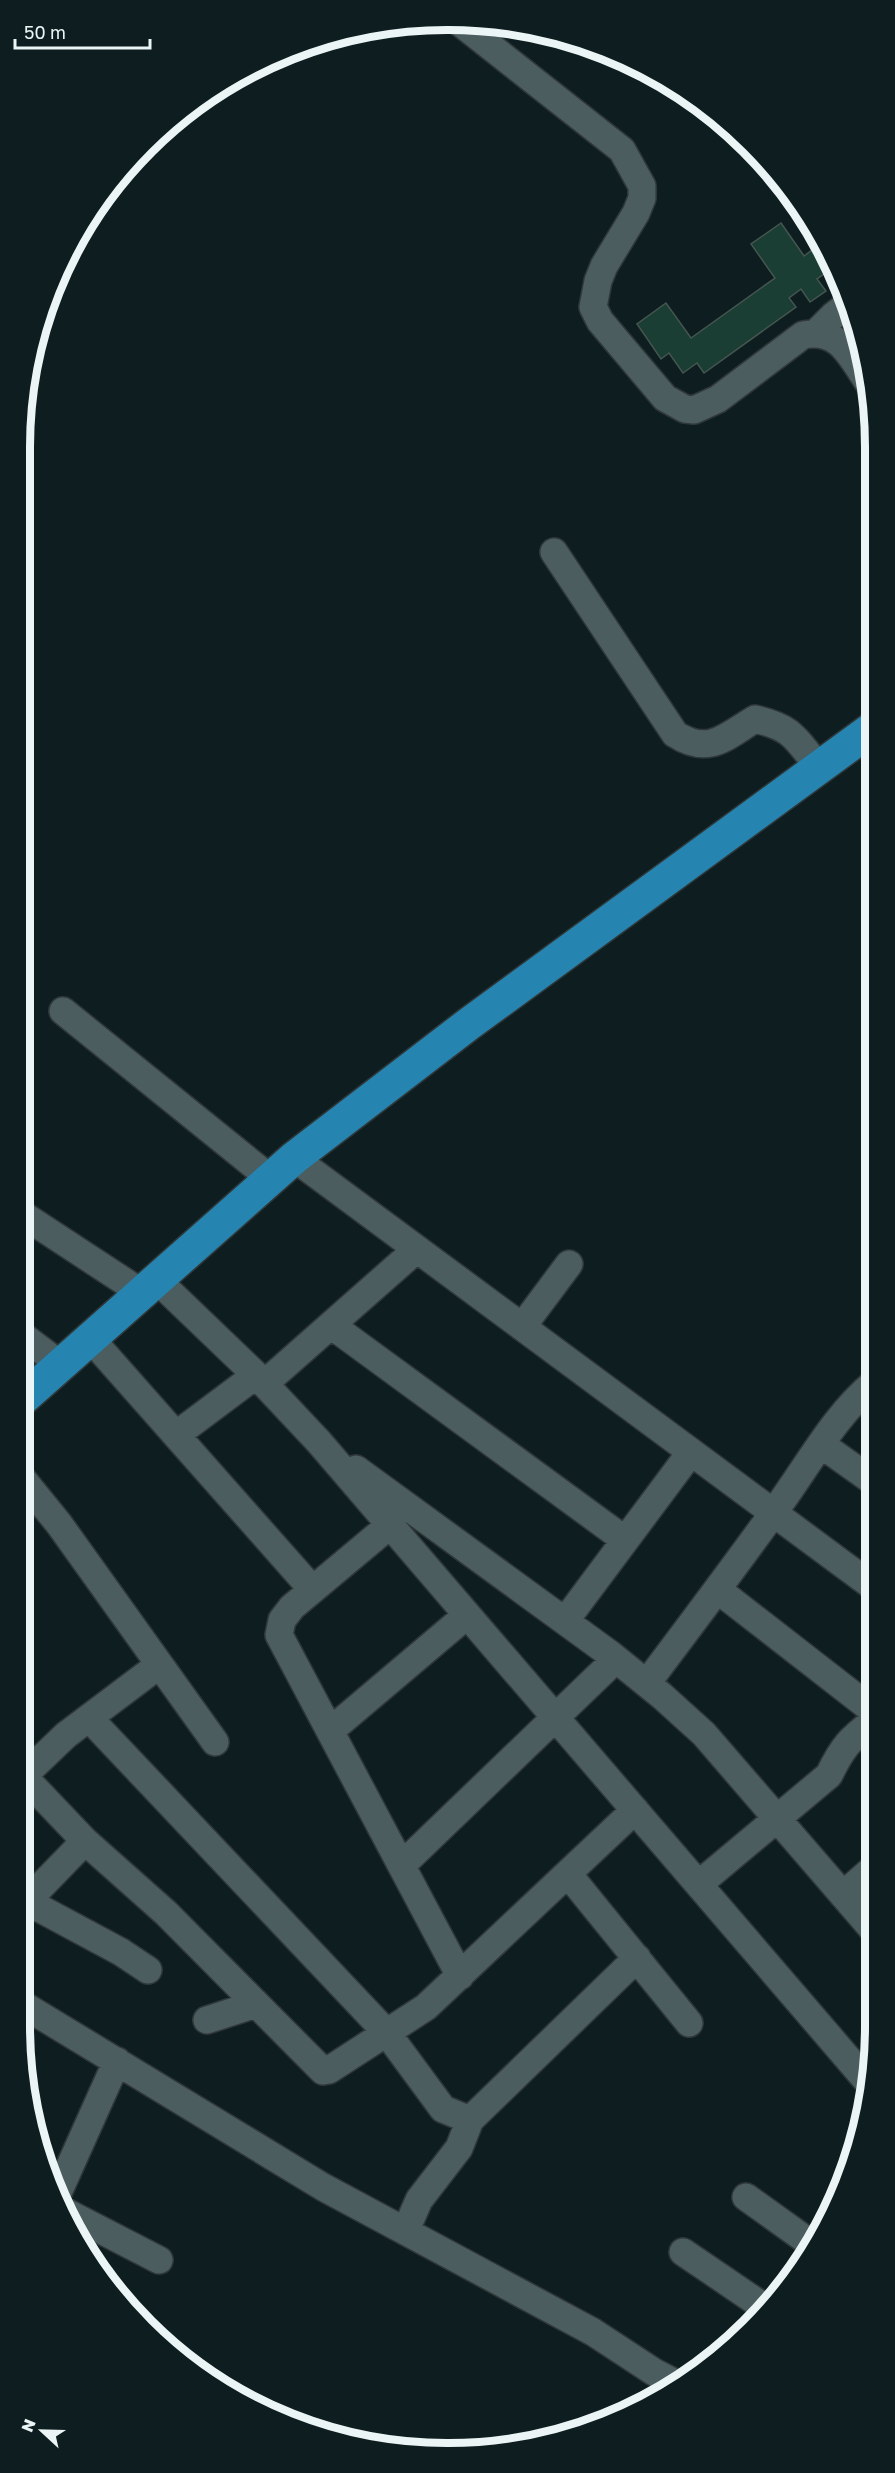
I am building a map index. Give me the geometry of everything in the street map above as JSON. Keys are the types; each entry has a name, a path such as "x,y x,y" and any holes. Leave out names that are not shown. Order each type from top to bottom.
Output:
{"main road":[{"path":"30,1392 282,1168 470,1023 865,734"}],"street":[{"path":"471,31 622,150 637,174 642,186 642,198 636,213 604,266 598,281 593,307 600,321 665,398 685,409 702,407 718,399 803,335 817,332 827,334 843,346 857,366"},
{"path":"817,332 842,309"},
{"path":"554,552 675,734 691,744 716,743 755,719 790,731 818,766"},
{"path":"63,1011 282,1168 417,1249 865,1581"},
{"path":"30,1219 150,1286 260,1380 319,1442 862,2075"},
{"path":"176,1435 260,1380 331,1325 417,1249"},
{"path":"522,1327 569,1264"},
{"path":"331,1325 625,1540"},
{"path":"91,1339 312,1589"},
{"path":"30,1342 61,1365"},
{"path":"647,1683 718,1590 849,1409 865,1392"},
{"path":"319,1442 647,1683 704,1734 865,1920"},
{"path":"822,1445 865,1476"},
{"path":"565,1621 691,1452"},
{"path":"30,1488 59,1524 215,1742"},
{"path":"390,1525 292,1607 282,1620 279,1635 460,1976"},
{"path":"718,1590 865,1704"},
{"path":"330,1731 467,1615"},
{"path":"402,1865 616,1659"},
{"path":"30,1769 66,1735 159,1665"},
{"path":"89,1718 387,2033 443,2109 471,2120"},
{"path":"699,1884 776,1817 829,1775 841,1749 865,1727"},
{"path":"30,1786 85,1840 166,1913 323,2071 329,2070 426,2007 635,1810"},
{"path":"30,1898 85,1840"},
{"path":"568,1874 689,2023"},
{"path":"843,1895 865,1876"},
{"path":"30,1908 121,1952 148,1970"},
{"path":"406,2230 419,2200 459,2148 471,2120 514,2075 636,1958"},
{"path":"207,2020 256,2004"},
{"path":"30,2009 323,2187 592,2332 668,2379"},
{"path":"62,2184 117,2061"},
{"path":"747,2197 806,2240"},
{"path":"77,2218 159,2260"},
{"path":"683,2252 759,2303"}],"building":[{"path":"781,223 804,256 814,248 826,273 817,279 826,291 810,302 801,289 789,298 796,307 704,373 697,363 683,373 669,353 661,359 637,324 666,303 691,338 775,278 751,244"}]}
